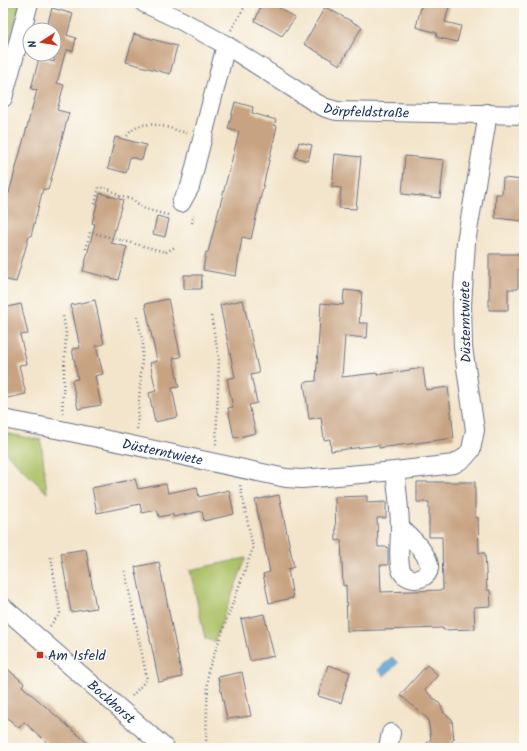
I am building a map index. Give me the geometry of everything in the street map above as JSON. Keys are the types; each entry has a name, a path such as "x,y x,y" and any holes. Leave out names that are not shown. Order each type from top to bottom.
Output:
{"street":[{"path":"3,98 29,3"},
{"name":"Dörpfeldstraße","path":"144,3 180,20 228,39 316,103 326,108 337,110 487,113 523,109"},
{"path":"176,209 190,187 228,39"},
{"name":"Düsterntwiete","path":"3,419 286,478 302,479 395,471 454,464 464,458 471,450 475,430 463,347 462,305 467,234 487,113"},
{"path":"395,471 400,527"},
{"name":"Bockhorst","path":"3,607 165,748"}],"path":[{"path":"228,39 247,3"},
{"path":"127,136 136,126 149,124 203,136"},
{"path":"95,204 100,187 111,190 119,196 133,200 146,209 176,209"},
{"path":"86,249 90,232 166,252 175,247"},
{"path":"137,315 143,344 137,432"},
{"path":"62,414 66,332 63,316"},
{"path":"211,316 219,358 216,448"},
{"path":"204,748 206,746 208,671 253,548 239,479"},
{"path":"48,627 60,614 51,557"},
{"path":"125,571 147,679 126,702"}],"green space":[{"path":"10,3 20,3 3,67 3,30"},
{"path":"3,433 41,440 47,493 3,450"},
{"path":"246,558 214,642 205,638 190,570"}],"water":[{"path":"392,657 398,663 384,676 378,670"}],"building":[{"path":"262,3 272,3 295,18 282,36 255,21"},
{"path":"422,3 450,3 445,22 461,26 457,42 436,37 437,33 416,27"},
{"path":"325,7 362,27 340,65 304,44"},
{"path":"52,8 73,14 67,35 76,38 73,51 66,50 57,83 64,85 57,110 69,113 48,190 43,189 31,236 29,236 16,282 3,279 3,210 37,90 31,89 38,62 62,62 62,22 48,22"},
{"path":"134,34 177,46 170,74 126,62"},
{"path":"235,102 253,107 252,113 276,120 274,125 277,126 251,239 242,237 236,276 203,270 206,252 208,252 239,132 228,129"},
{"path":"115,137 146,145 142,160 130,157 126,173 108,168"},
{"path":"299,142 312,145 308,161 295,157"},
{"path":"335,154 361,157 356,209 339,208 341,188 332,187"},
{"path":"405,156 444,160 440,198 402,194"},
{"path":"503,178 524,180 523,221 495,218 496,194 502,194"},
{"path":"100,193 123,200 111,243 127,247 118,280 83,271 95,224 92,223"},
{"path":"157,216 169,219 165,237 153,234"},
{"path":"489,254 524,254 524,269 518,269 518,289 508,289 508,310 489,310"},
{"path":"184,275 202,275 201,289 184,289"},
{"path":"344,290 362,292 359,323 368,323 367,338 345,336 342,377 377,373 377,375 423,368 426,390 448,387 454,438 379,448 379,445 331,451 330,439 324,440 321,417 309,419 304,382 316,381 321,303 343,305"},
{"path":"168,299 181,357 173,358 179,387 172,388 178,417 155,422 149,393 156,391 150,363 157,361 145,304"},
{"path":"95,300 104,344 96,346 103,374 95,376 101,405 78,409 72,380 78,379 72,349 80,348 71,305"},
{"path":"243,300 259,373 251,375 257,403 249,405 256,433 234,438 228,408 233,407 227,379 235,377 220,305"},
{"path":"21,304 28,334 20,335 27,364 19,365 26,394 3,399 3,308"},
{"path":"135,479 138,489 166,484 168,493 197,487 199,497 229,490 234,514 204,521 202,511 173,517 173,514 159,517 157,510 142,513 140,504 97,513 92,488"},
{"path":"417,482 475,482 475,518 478,517 479,553 485,553 487,590 490,590 491,606 474,607 475,629 443,630 443,628 347,631 346,585 343,586 341,540 336,541 335,497 367,496 367,503 386,502 386,518 377,518 378,547 388,547 388,565 380,565 381,592 443,590 442,537 429,537 429,502 417,502"},
{"path":"279,495 294,567 288,569 293,598 269,603 263,574 270,572 255,500"},
{"path":"86,549 96,608 71,612 61,553"},
{"path":"159,562 182,677 159,682 135,567"},
{"path":"264,614 274,656 250,661 241,619"},
{"path":"3,665 24,683 22,686 93,748 53,748 24,722 19,728 3,714"},
{"path":"328,665 350,672 341,703 318,696"},
{"path":"427,665 438,675 425,690 440,704 444,713 452,719 454,739 445,748 422,748 431,739 428,719 400,695"},
{"path":"242,672 251,716 227,719 218,677"}],"place":[{"name":"Am Isfeld","path":"40,655"}]}
